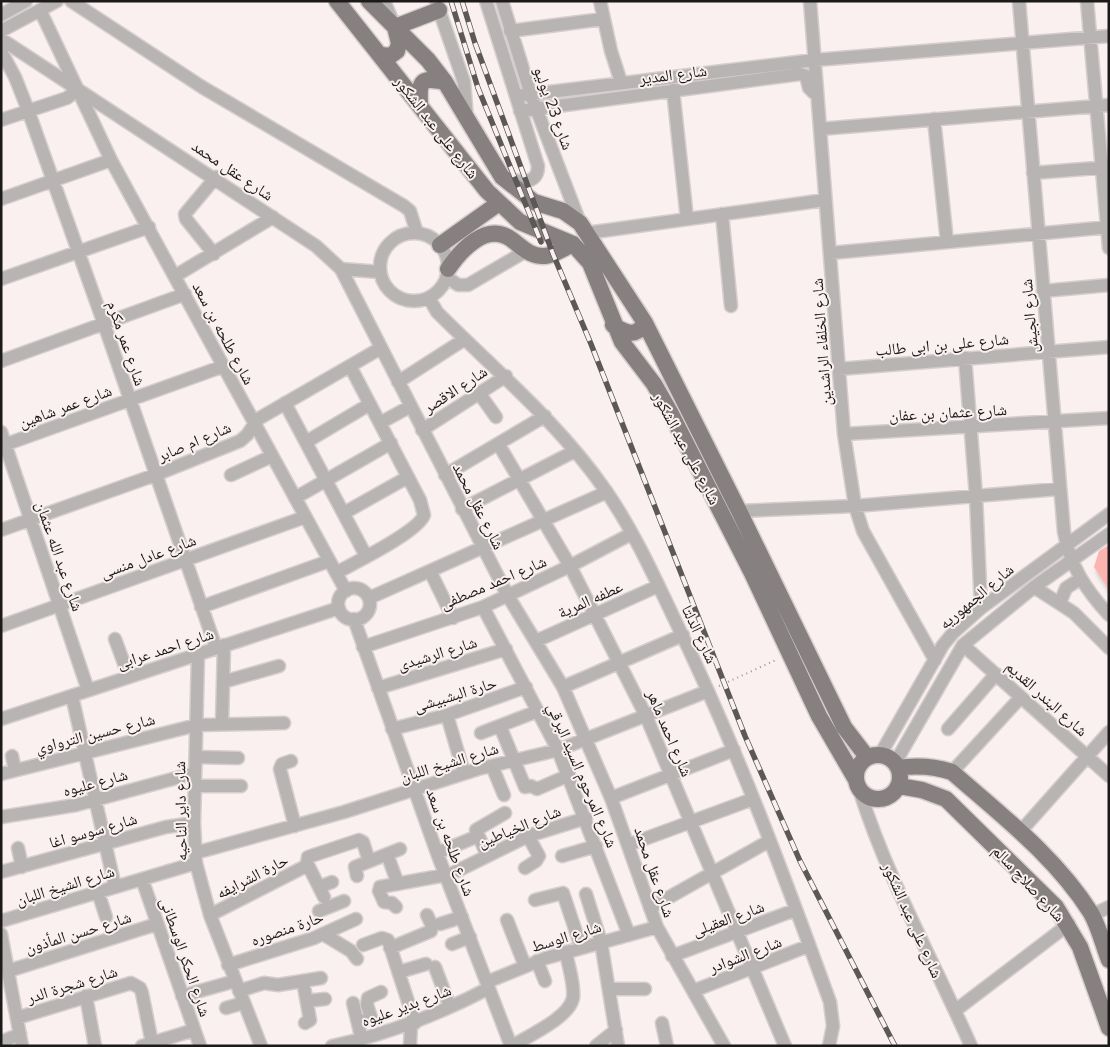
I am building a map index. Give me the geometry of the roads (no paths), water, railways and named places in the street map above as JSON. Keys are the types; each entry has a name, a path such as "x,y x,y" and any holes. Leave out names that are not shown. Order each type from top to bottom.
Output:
{"main road":[{"name":"شارع على عبد الشكور","path":"337,1 499,203 530,228 573,244 590,263 613,325 632,358 670,412 752,573 819,716 858,785"},
{"name":"شارع على عبد الشكور","path":"368,1 414,44 444,82 502,178 534,202 563,211 584,228 645,323 844,727 874,756"},
{"path":"381,55 390,56 397,51 399,43 395,27 438,6"},
{"path":"420,105 422,82 428,79 444,82"},
{"path":"440,245 499,203"},
{"path":"448,273 464,248 483,236 492,233 509,238 526,251 547,256 573,244"},
{"path":"613,325 626,333 632,333 637,332 645,323"},
{"path":"647,377 643,360 644,355 654,350 658,352"},
{"path":"874,756 896,765 900,773 898,786 890,796 878,800 872,799 858,785 858,766 874,756"},
{"name":"شارع صلاح سالم","path":"896,765 918,765 952,772 1020,832 1057,870 1092,915 1109,960"},
{"name":"شارع صلاح سالم","path":"898,786 922,790 946,799 1038,887 1068,924 1080,947 1109,1028"}],"street":[{"path":"1,15 26,1"},
{"path":"1,31 57,1"},
{"path":"70,1 202,87 404,206 410,211 417,233"},
{"path":"384,1 395,27"},
{"name":"شارع 23 يوليو","path":"486,1 538,171 531,180 526,182 502,178"},
{"name":"شارع 23 يوليو","path":"502,1 536,108 584,228"},
{"path":"600,1 603,19 621,82"},
{"name":"شارع الخلفاء الراشدين","path":"810,1 838,369 844,434 856,506 864,531 935,660"},
{"name":"شارع الجيش","path":"1020,1 1059,489 1066,544 1071,561 1080,579 1109,616"},
{"path":"1087,1 1090,38 1102,105 1109,248"},
{"path":"438,6 464,82 467,119"},
{"path":"1,120 70,97 78,88 40,10"},
{"path":"510,31 603,19"},
{"name":"شارع المدير","path":"516,96 814,60 1109,36"},
{"name":"شارع عقل محمد","path":"1,39 216,178 326,252 341,269 508,596 563,687 611,798 657,927 724,1046"},
{"name":"شارع عمر مكرم","path":"1,51 15,77 28,110 104,324 184,560 201,606 220,646"},
{"name":"شارع المدير","path":"520,111 800,74 807,78 810,90 817,93"},
{"name":"شارع طلحه بن سعد","path":"78,88 111,160 346,591"},
{"path":"673,90 687,219"},
{"path":"820,129 1102,105"},
{"path":"934,119 947,242"},
{"path":"1,199 111,160"},
{"path":"1033,173 1105,167"},
{"path":"214,254 186,219 185,214 216,178"},
{"path":"584,228 687,219 826,200"},
{"path":"722,214 731,306"},
{"path":"175,276 273,217"},
{"path":"1,279 149,227"},
{"path":"830,253 1108,227"},
{"path":"448,273 437,293 429,298 411,302 394,295 382,281 380,263 386,247 400,236 417,233 434,239 440,245 445,252 448,273 458,285 468,285 526,251"},
{"path":"341,269 380,272"},
{"path":"1043,291 1109,285"},
{"path":"1,361 185,294"},
{"name":"شارع الدلتا","path":"429,298 433,307 506,376 545,416 575,451 607,492 631,534 708,691 753,799 830,1002 833,1018 827,1043"},
{"path":"398,382 465,339"},
{"name":"شارع على بن ابى طالب","path":"838,369 1109,347"},
{"name":"شارع ام صابر","path":"1,530 155,475 240,441 258,419 381,348"},
{"path":"965,358 976,496 981,608"},
{"name":"شارع عمر شاهين","path":"3,441 129,400 224,366"},
{"path":"336,573 403,535 422,520 422,505 350,366"},
{"name":"شارع الاقصر","path":"422,430 506,376"},
{"path":"479,393 496,417"},
{"path":"285,404 366,556"},
{"path":"306,442 370,404"},
{"path":"380,423 411,406"},
{"path":"445,475 499,445 545,416"},
{"name":"شارع عثمان بن عفان","path":"844,434 1109,418"},
{"name":"شارع عبد الله عثمان","path":"3,441 88,690"},
{"path":"295,498 391,443"},
{"name":"شارع احمد ماهر","path":"499,445 570,566 646,716 785,1046"},
{"path":"462,509 575,451"},
{"path":"232,475 272,456"},
{"path":"344,513 408,477"},
{"path":"739,511 856,506 1059,489"},
{"path":"369,598 607,492"},
{"name":"شارع الجمهوريه","path":"874,756 953,633 981,608 1109,514"},
{"name":"شارع عادل منسى","path":"1,626 305,517"},
{"name":"شارع احمد مصطفى","path":"363,648 453,618 508,596 631,534"},
{"name":"شارع الجمهوريه","path":"896,765 963,645 1034,587 1107,537"},
{"path":"201,606 329,560"},
{"path":"430,571 453,618"},
{"path":"1060,603 1066,588 1080,579"},
{"name":"عطفه المرية","path":"536,641 658,586"},
{"path":"1034,587 1060,603 1109,648"},
{"path":"359,589 369,598 369,610 360,618 354,619 344,616 339,608 340,598 346,591 359,589"},
{"name":"شارع المرحوم السيد البرقي","path":"483,606 558,750 586,818 628,934"},
{"name":"شارع احمد عرابى","path":"1,719 339,608"},
{"name":"شارع طلحه بن سعد","path":"354,619 437,853 511,1046"},
{"path":"563,687 682,635"},
{"path":"115,639 129,677"},
{"name":"شارع البندر القديم","path":"963,645 1109,776"},
{"path":"220,646 223,682 222,724"},
{"name":"شارع الرشيدى","path":"378,688 506,649"},
{"name":"شارع داير الناحيه","path":"198,654 194,823 196,858 210,915 261,1046"},
{"path":"223,682 279,666"},
{"path":"948,729 996,674"},
{"name":"حارة البشبيشى","path":"392,729 447,715 526,687"},
{"name":"شارع الشيخ اللبان","path":"1,921 142,879 196,858 414,788 513,760 558,750 708,691"},
{"path":"72,696 115,887"},
{"path":"952,772 1022,696"},
{"path":"481,733 538,710"},
{"path":"447,715 464,773"},
{"name":"شارع حسين الترواوي","path":"1,774 197,724 284,723"},
{"path":"500,726 526,788 531,786 537,790 569,775"},
{"path":"1020,832 1109,732"},
{"path":"611,798 734,750"},
{"path":"12,756 15,770"},
{"path":"196,757 238,758"},
{"path":"291,761 282,764 280,769 295,826"},
{"path":"492,766 504,795"},
{"name":"شارع عليوه","path":"1,817 96,800 195,772"},
{"name":"شارع على عبد الشكور","path":"858,785 871,825 930,960 972,1046"},
{"path":"195,786 241,786"},
{"path":"628,845 753,799"},
{"path":"487,854 476,829 505,813"},
{"name":"شارع الخياطين","path":"396,907 392,903 384,902 379,889 446,876 487,854 528,836 586,818"},
{"name":"شارع سوسو اغا","path":"1,872 166,827 194,823"},
{"path":"437,853 478,836"},
{"path":"525,868 536,861 539,856 528,836"},
{"name":"حارة الشرايفه","path":"336,928 322,901 307,860 311,855 359,840 364,844 369,861"},
{"path":"650,908 768,841"},
{"path":"562,856 596,846"},
{"path":"18,848 22,867"},
{"path":"357,876 355,867 400,849"},
{"path":"387,854 398,884"},
{"name":"حارة الشرايفه","path":"210,915 308,865"},
{"name":"شارع الحكر الوسطانى","path":"142,879 200,1046"},
{"path":"332,882 322,901 344,902"},
{"path":"98,892 106,917"},
{"path":"535,900 560,892 564,894 581,948"},
{"path":"586,894 601,942 618,1046"},
{"path":"1092,915 1109,907"},
{"name":"شارع العقيلى","path":"672,956 795,910"},
{"path":"390,948 431,931 432,926 427,915"},
{"path":"440,924 462,916"},
{"name":"حارة منصوره","path":"228,965 323,934 356,918"},
{"path":"507,920 531,963 545,981"},
{"name":"شارع حسن المأذون","path":"8,971 157,924"},
{"path":"956,1010 1068,924"},
{"name":"شارع الوسط","path":"488,985 531,963 657,927"},
{"path":"1,934 8,971 6,988 17,1018 21,1040 1,1042"},
{"path":"323,934 351,951 356,958"},
{"path":"452,944 470,937"},
{"path":"363,945 384,938 390,948 399,972 413,1024 410,1046"},
{"name":"شارع الشوادر","path":"693,991 808,946"},
{"path":"511,1046 561,1016 571,1004 573,990 566,952"},
{"path":"399,972 431,966 450,1008"},
{"path":"182,996 239,992 264,983 278,985 321,978"},
{"path":"303,981 310,1020 305,1023"},
{"name":"شارع شجرة الدر","path":"17,1018 126,984 136,985 142,993 147,1044"},
{"name":"شارع بدير عليوه","path":"332,1046 413,1024 450,1008 488,985"},
{"path":"609,989 645,989"},
{"path":"226,1008 239,992"},
{"path":"358,1024 371,1018 367,1002 368,998 381,992"},
{"path":"86,996 95,1046"},
{"path":"307,1001 325,999"},
{"path":"353,1003 362,1039"},
{"path":"662,1024 668,1046"},
{"path":"147,1044 194,1030"},
{"path":"596,1046 616,1030"}],"railway":[{"path":"451,1 478,88 541,242"},
{"path":"462,1 475,43 553,254 591,344 745,736 800,861 895,1046"}]}
